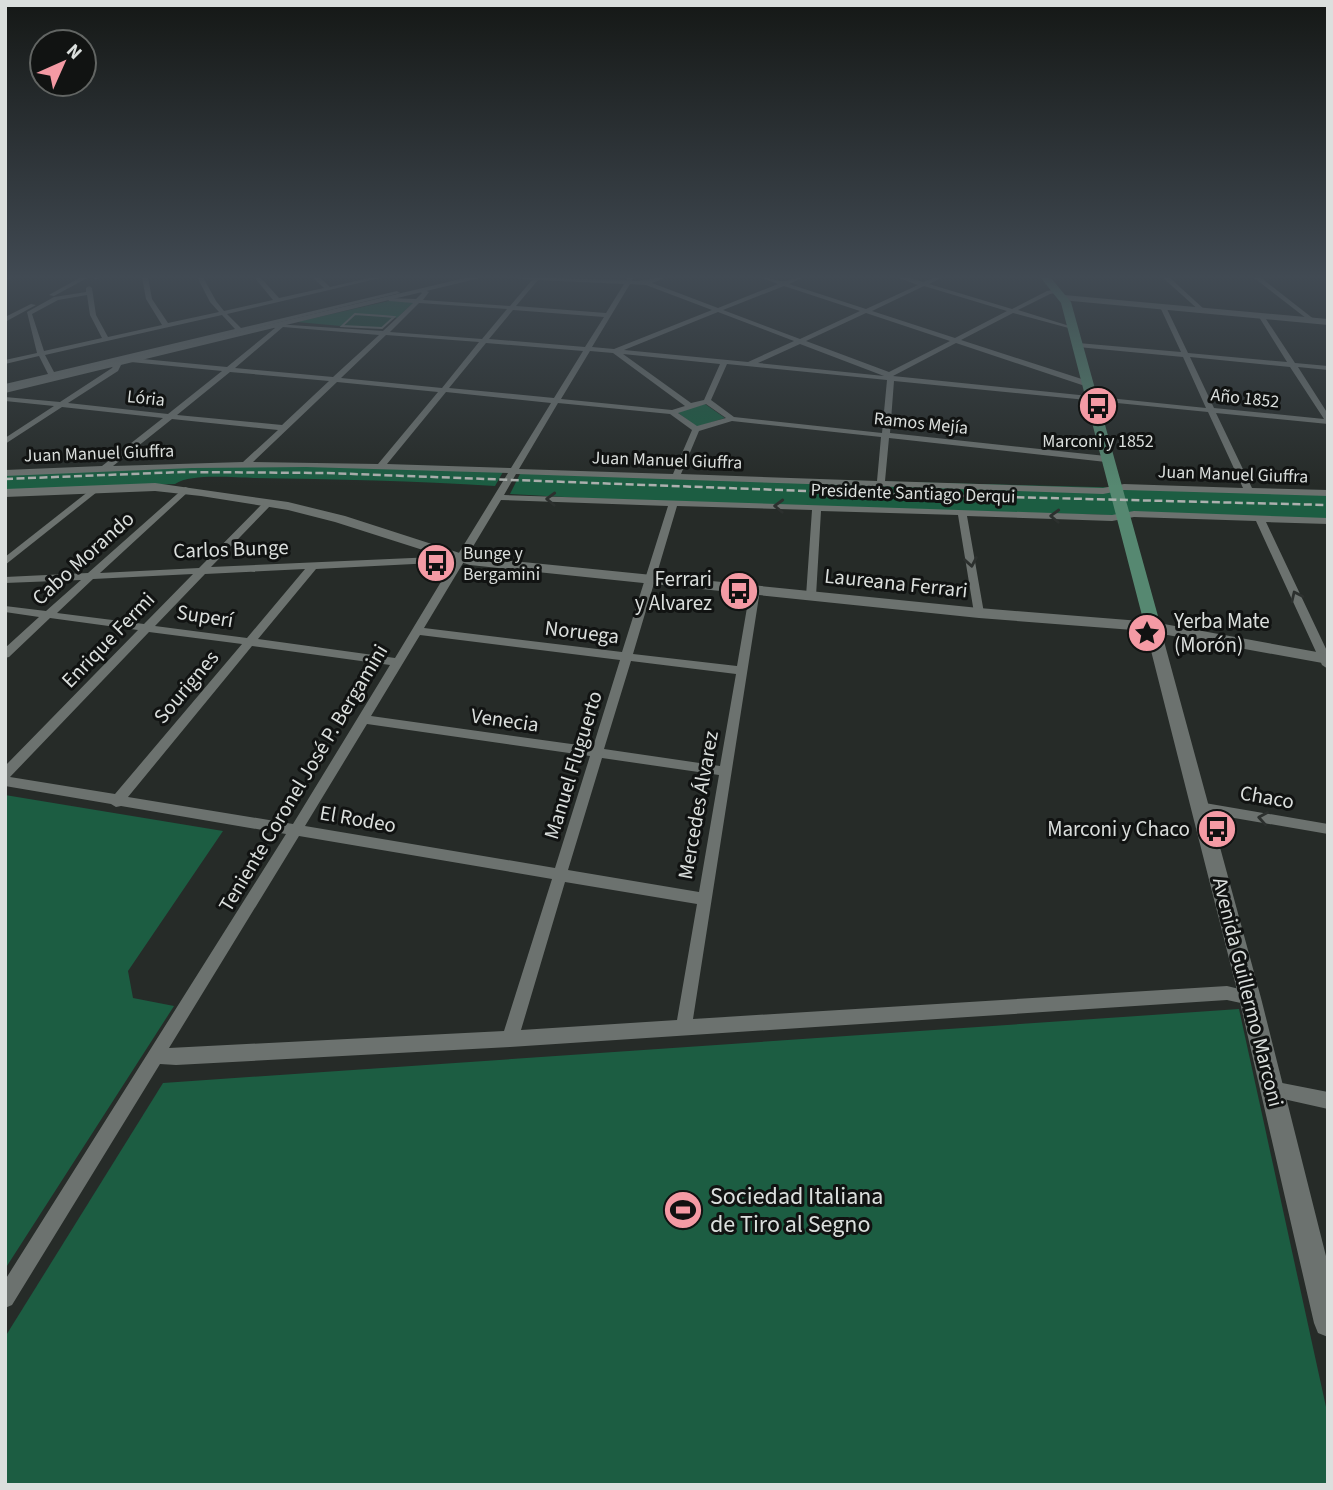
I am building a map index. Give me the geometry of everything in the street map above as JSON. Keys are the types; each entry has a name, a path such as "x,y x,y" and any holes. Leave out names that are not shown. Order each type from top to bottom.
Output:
{"main road":[{"name":"Avenida Guillermo Marconi","path":"1078,347 1153,627"}],"street":[{"path":"39,347 52,375"},
{"path":"5,362 76,347"},
{"path":"5,388 174,347"},
{"path":"5,388 187,347"},
{"path":"104,468 258,347"},
{"path":"246,464 370,347"},
{"path":"380,467 478,347"},
{"name":"Año 1852","path":"559,347 890,377 1090,391 1211,410 1328,421"},
{"path":"615,351 626,347"},
{"path":"750,364 786,347"},
{"path":"811,347 877,374"},
{"path":"881,482 890,377 945,347"},
{"path":"970,347 1090,391"},
{"path":"1094,347 1328,368"},
{"path":"1180,347 1248,490"},
{"path":"1281,347 1328,421"},
{"name":"Teniente Coronel José P. Bergamini","path":"5,1298 158,1055 588,349"},
{"path":"615,351 690,407"},
{"path":"131,360 672,412 707,401 724,362"},
{"path":"5,442 115,369 118,363"},
{"name":"Lória","path":"5,399 284,428"},
{"path":"707,401 732,419"},
{"path":"672,412 696,429"},
{"path":"696,429 732,419"},
{"name":"Ramos Mejía","path":"732,419 1107,459"},
{"path":"676,476 696,429"},
{"name":"Juan Manuel Giuffra","path":"5,473 246,464 1328,493"},
{"path":"5,493 155,487 186,490 268,503 359,524 459,559"},
{"path":"5,562 94,490"},
{"name":"Cabo Morando","path":"5,654 186,490"},
{"name":"Presidente Santiago Derqui","path":"497,497 1328,521"},
{"name":"Enrique Fermi","path":"5,775 268,503"},
{"name":"Manuel Fluguerto","path":"510,1039 673,503"},
{"path":"811,596 817,507"},
{"path":"962,512 979,612"},
{"path":"1260,519 1327,661"},
{"name":"Carlos Bunge","path":"5,580 459,559"},
{"name":"Laureana Ferrari","path":"459,559 811,596 1153,627 1327,661"},
{"name":"Sourignes","path":"116,802 314,565"},
{"name":"Mercedes Álvarez","path":"684,1027 755,590"},
{"name":"Superí","path":"5,609 398,662"},
{"name":"Avenida Guillermo Marconi","path":"1153,627 1250,998 1328,1323"},
{"name":"Noruega","path":"417,631 743,671"},
{"name":"Venecia","path":"363,719 725,771"},
{"name":"El Rodeo","path":"5,781 116,802 704,899"},
{"name":"Chaco","path":"1199,807 1328,829"},
{"path":"158,1055 176,1058 510,1039 1227,993 1250,998"},
{"path":"1272,1089 1328,1101"}],"green space":[{"path":"705,404 725,418 697,427 677,412"},
{"path":"246,464 503,472 495,486 375,480 213,477 192,478 175,484 5,490 5,473"},
{"path":"521,472 1328,493 1328,521 673,503 510,494"},
{"path":"5,795 223,831 128,971 133,998 174,1006 5,1269"},
{"name":"Sociedad Italiana de Tiro al Segno","path":"1239,1009 1328,1416 1328,1485 5,1485 5,1337 163,1083"}],"railway":[{"path":"5,479 182,472 327,473 887,494 1328,505"}],"place":[{"name":"Marconi y 1852","path":"1098,406"},
{"name":"Bunge y Bergamini","path":"436,563"},
{"name":"Ferrari y Alvarez","path":"739,591"},
{"name":"Yerba Mate (Morón)","path":"1147,633"},
{"name":"Marconi y Chaco","path":"1217,829"},
{"name":"Sociedad Italiana de Tiro al Segno","path":"683,1210"}]}
